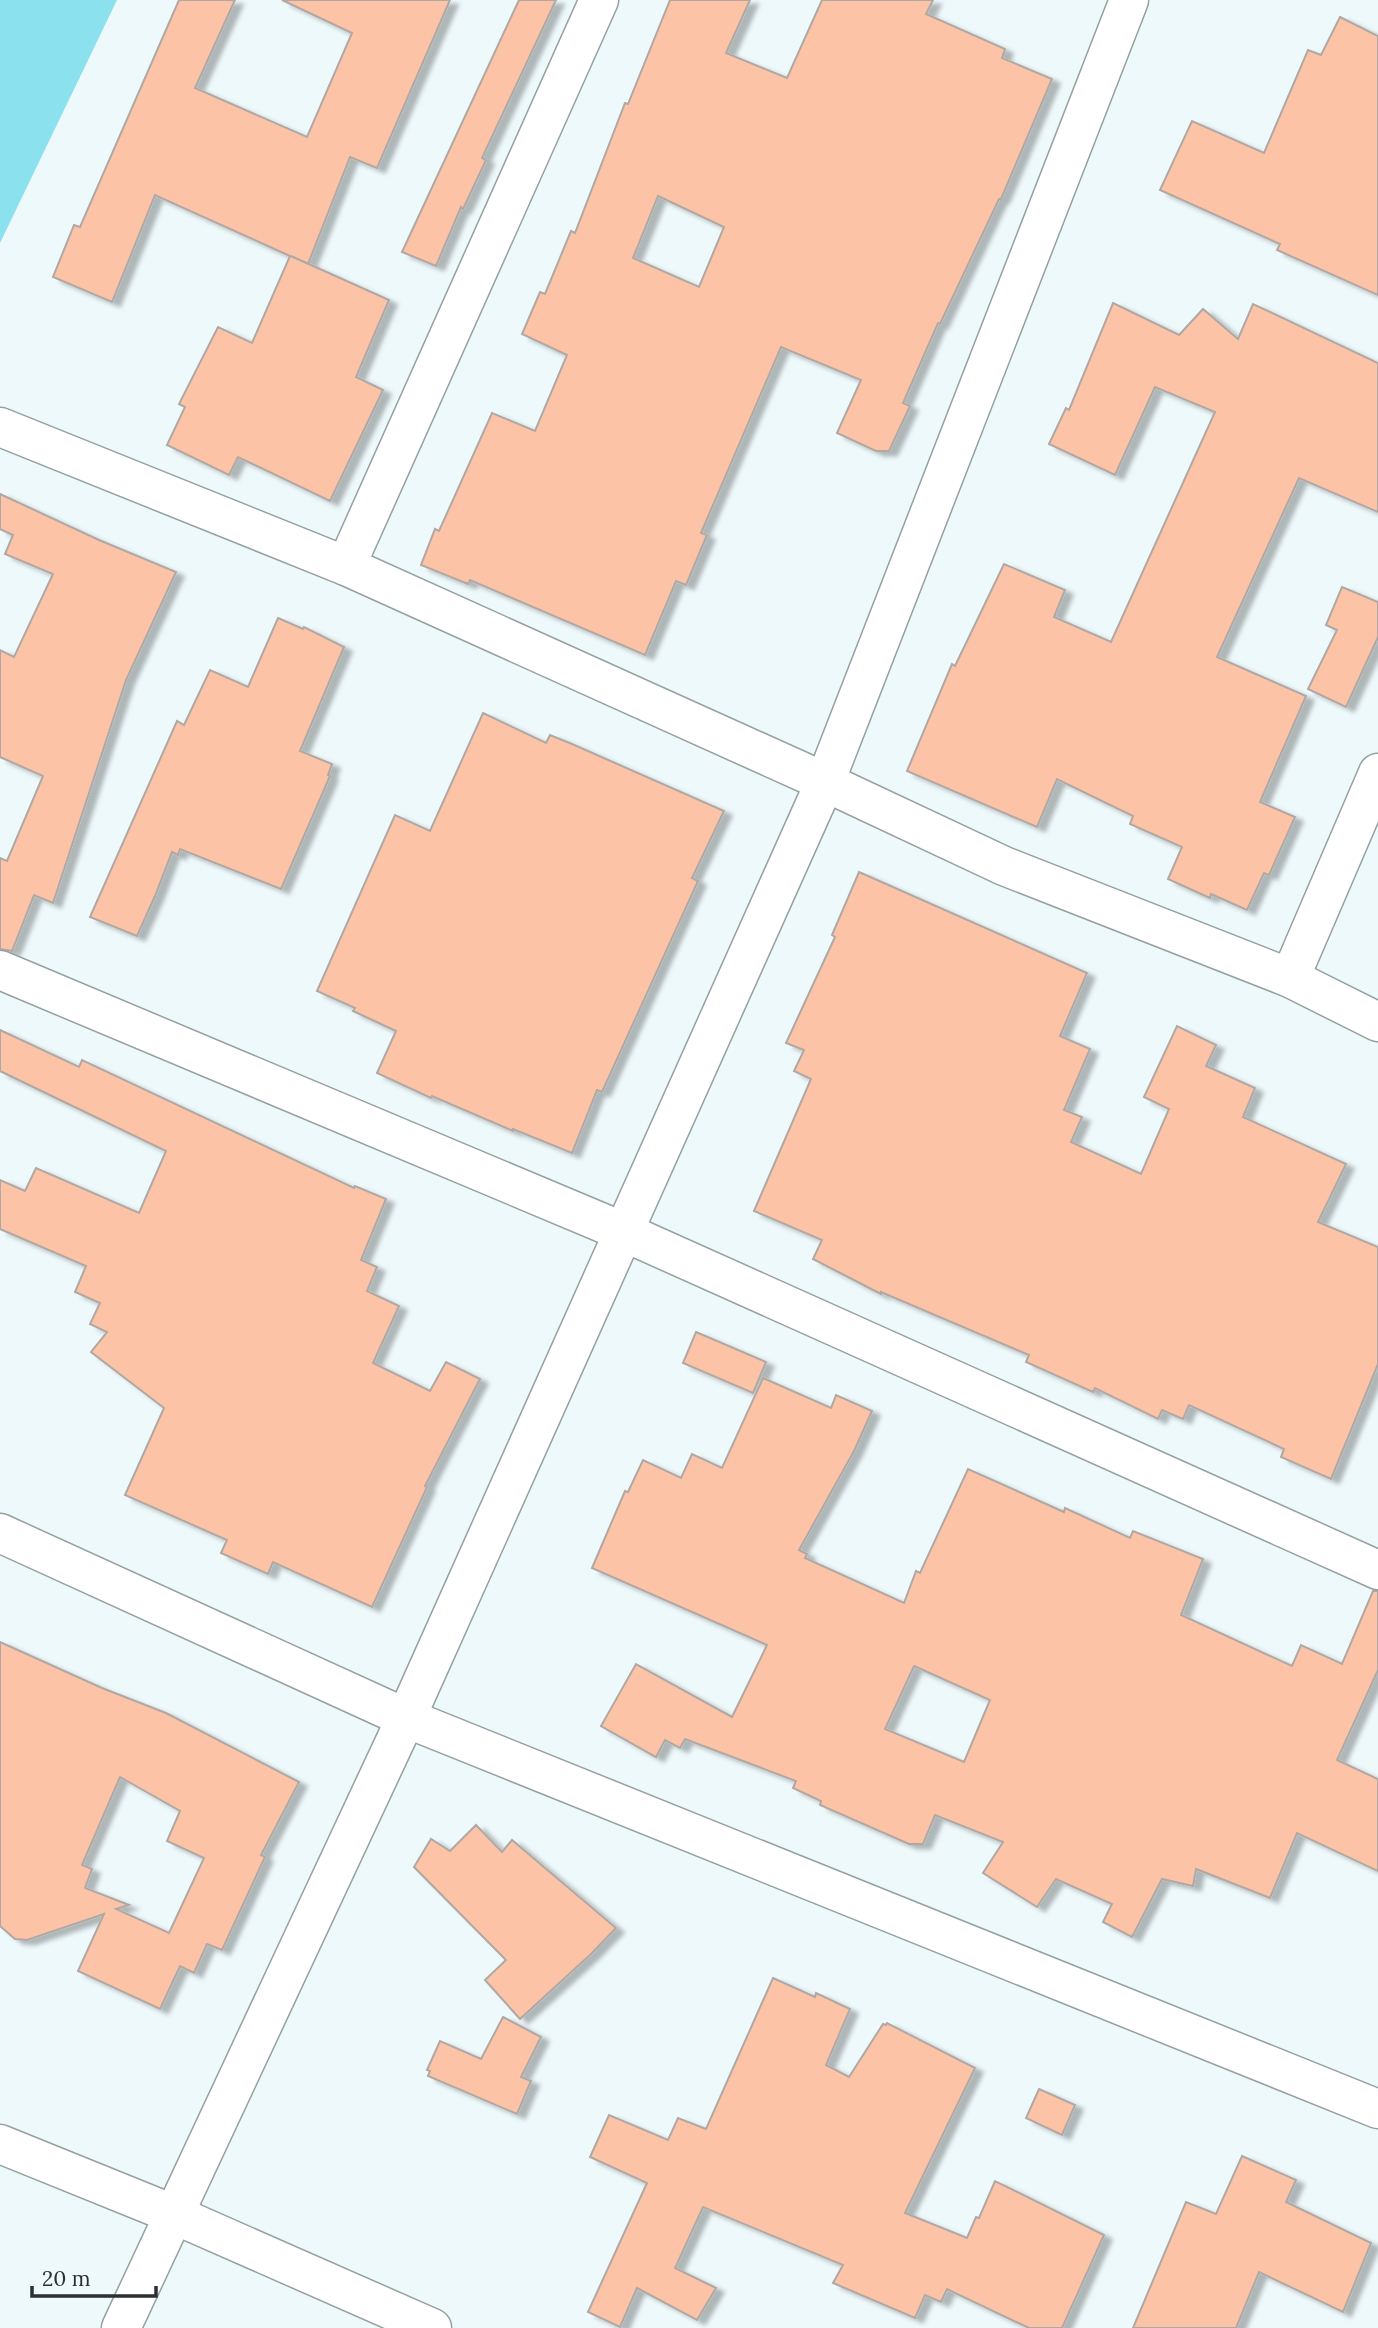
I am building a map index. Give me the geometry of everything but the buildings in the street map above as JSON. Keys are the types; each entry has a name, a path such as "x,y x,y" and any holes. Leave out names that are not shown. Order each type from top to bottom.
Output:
{"street":[{"path":"346,566 599,0"},
{"path":"121,2328 406,1718 825,782 1129,0"},
{"path":"0,427 346,566 825,782 1004,866 1290,978 1378,1022"},
{"path":"1290,978 1378,773"},
{"path":"0,970 624,1231 1378,1570"},
{"path":"0,1533 406,1718 1378,2109"},
{"path":"0,2144 173,2214 432,2328"}],"shaded area":[{"path":"0,0 117,0 0,243"}]}
